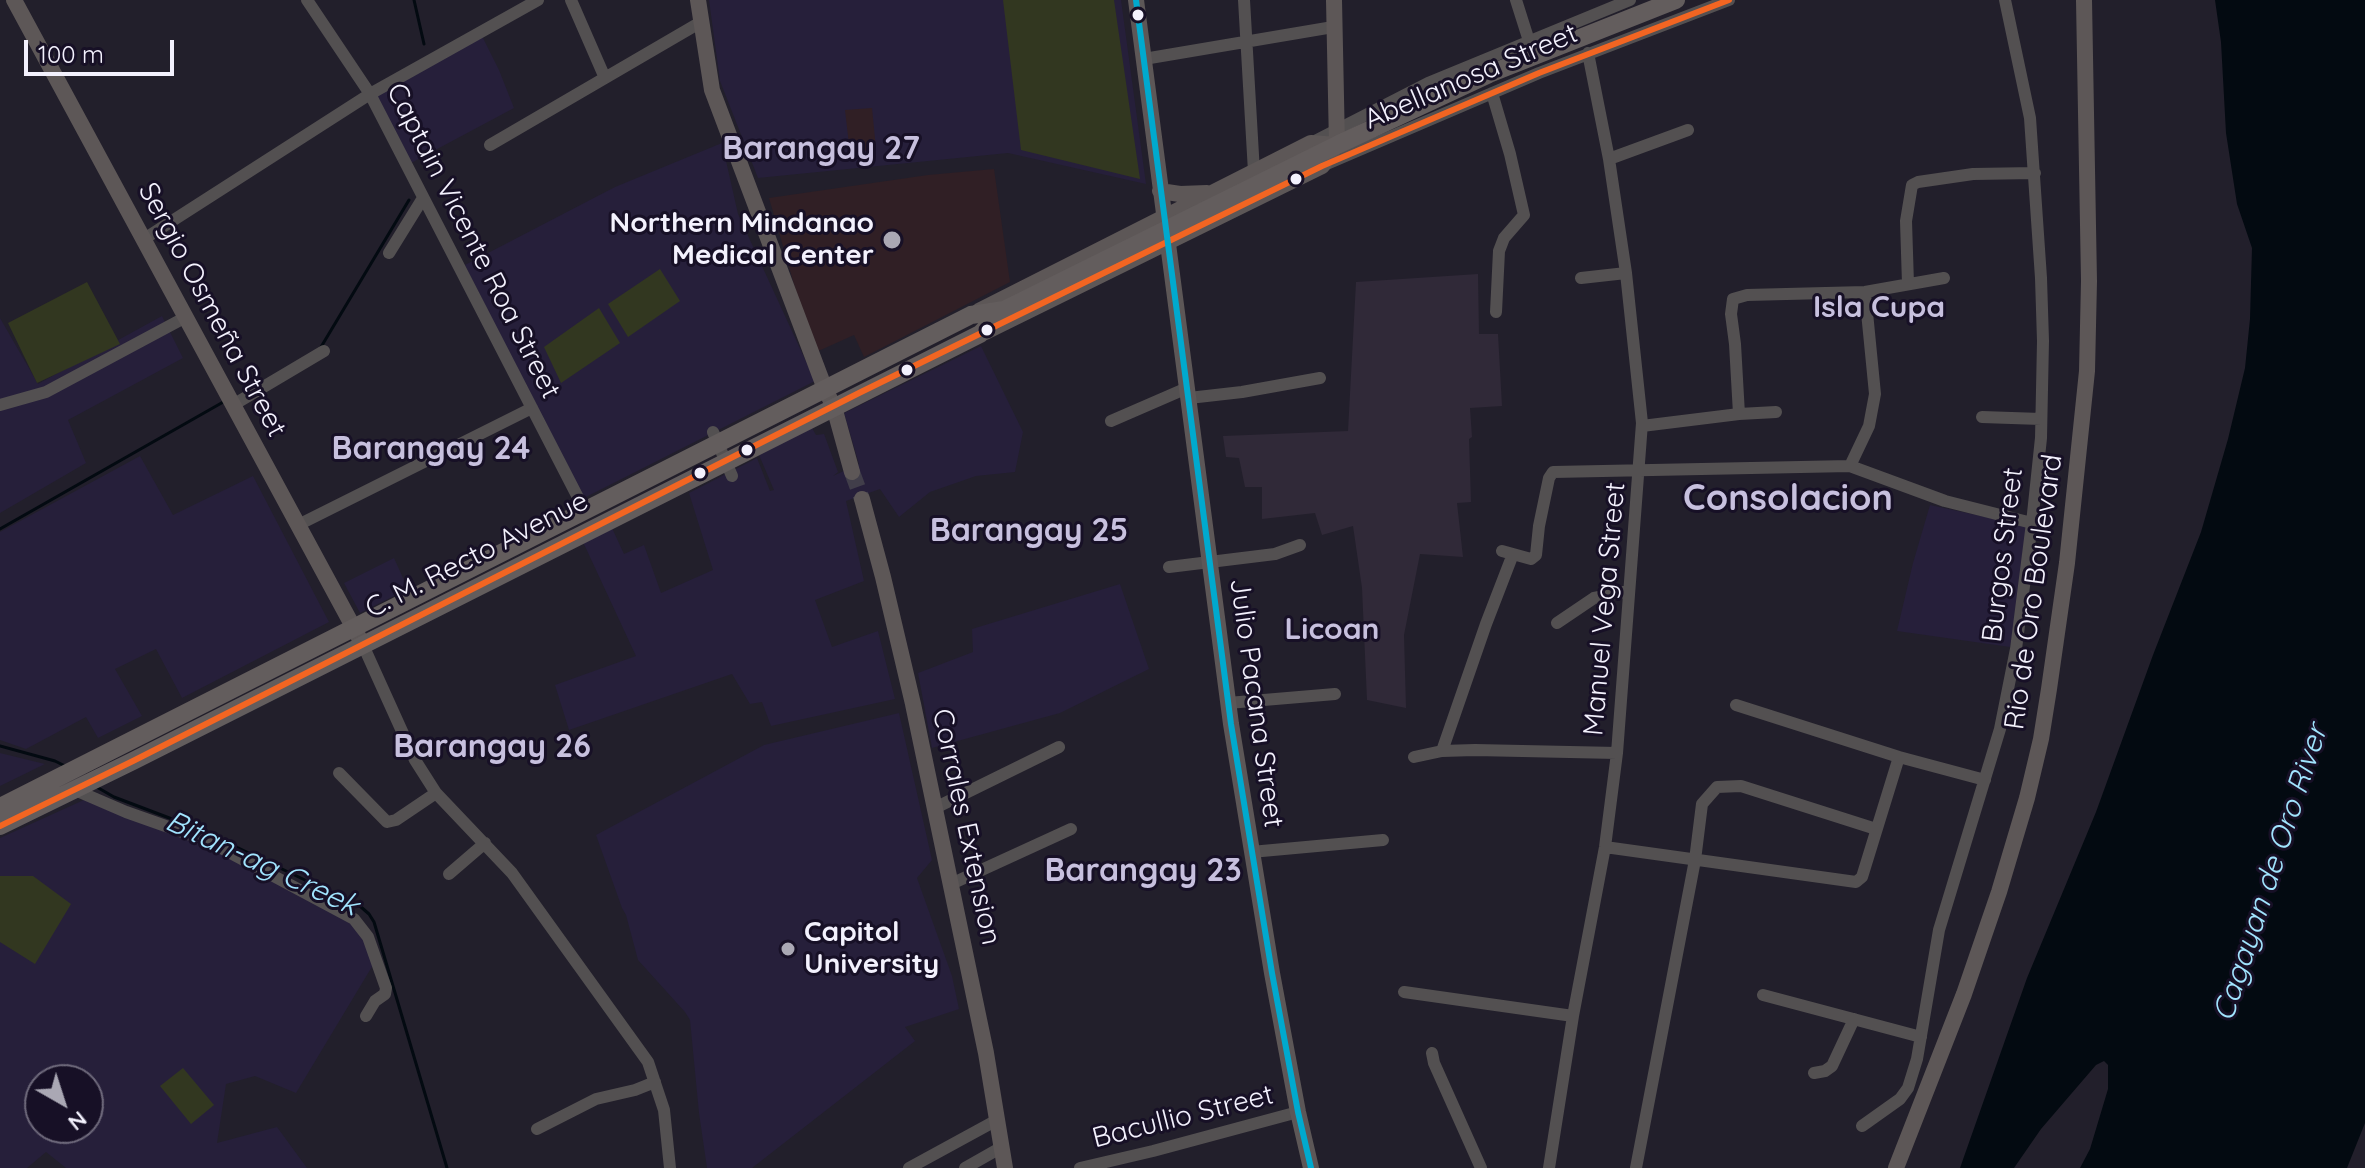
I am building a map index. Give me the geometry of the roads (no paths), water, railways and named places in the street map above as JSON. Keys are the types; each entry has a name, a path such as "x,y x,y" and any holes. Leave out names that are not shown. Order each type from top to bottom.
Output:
{"highway":[{"name":"C. M. Recto Avenue","path":"358,637 585,511 971,315 1004,310 1093,266 1336,137 1676,0"},
{"name":"C. M. Recto Avenue","path":"0,826 98,768 358,637 980,334 1004,310"},
{"name":"C. M. Recto Avenue","path":"0,807 72,785"}],"main road":[{"name":"Sergio Osmeña Street","path":"14,0 358,637"},
{"path":"698,0 712,90 834,407 852,472"},
{"name":"Julio Pacana Street","path":"1136,0 1228,703 1251,852 1311,1168"},
{"path":"1334,0 1336,137"},
{"name":"Rio de Oro Boulevard","path":"1896,1168 1964,994 1999,892 2041,739 2067,563 2087,371 2088,113 2084,0"},
{"name":"C. M. Recto Avenue","path":"971,315 1164,218 1218,197 1254,172 1311,143 1336,137"},
{"name":"C. M. Recto Avenue","path":"980,334 1322,166 1336,137"},
{"path":"1160,191 1218,197"},
{"name":"Corrales Extension","path":"862,499 891,608 935,808 986,1053 1005,1168"}],"street":[{"name":"Captain Vicente Roa Street","path":"307,0 370,94 585,511"},
{"path":"144,239 370,94 538,0"},
{"path":"571,0 605,78"},
{"path":"1244,0 1254,172"},
{"path":"1516,0 1529,41"},
{"path":"1592,0 1593,15"},
{"path":"1336,137 1428,83 1630,0"},
{"name":"Abellanosa Street","path":"1322,166 1588,53 1729,0"},
{"name":"Burgos Street","path":"1862,1126 1900,1099 1908,1088 1917,1059 1939,930 2000,729 2016,649 2041,438 2043,332 2035,173 2027,99 2005,0"},
{"path":"490,145 701,22"},
{"path":"1144,59 1333,27"},
{"name":"Manuel Vega Street","path":"1549,1168 1573,1016 1605,847 1617,753 1642,426 1626,273 1609,159 1588,53"},
{"path":"1492,93 1524,215 1501,244 1496,312"},
{"path":"1609,159 1688,130"},
{"path":"1908,284 1906,221 1912,185 1973,174 2035,173"},
{"path":"389,253 423,198"},
{"path":"1581,278 1626,273"},
{"path":"1739,414 1731,314 1733,299 1747,295 1865,292 1944,278"},
{"path":"1850,466 1869,426 1875,394 1865,292"},
{"path":"0,405 46,392 186,317"},
{"path":"233,405 324,351"},
{"path":"1111,421 1188,393 1242,392 1320,378"},
{"path":"298,525 532,408"},
{"path":"1642,426 1776,412"},
{"path":"1982,417 2041,419"},
{"path":"713,432 732,476"},
{"path":"1442,751 1507,552 1531,559 1536,555 1539,526 1553,472 1850,466 1945,501 2032,523"},
{"path":"1169,567 1275,554 1300,545"},
{"path":"1557,623 1594,598 1629,591"},
{"path":"358,637 415,760 436,793 512,873 648,1062 664,1110 670,1168"},
{"path":"1228,703 1335,694"},
{"path":"1736,705 1899,757 1985,780"},
{"path":"935,808 1059,747"},
{"path":"1414,757 1442,751 1475,750 1617,753"},
{"path":"1605,847 1856,882 1862,877 1899,757"},
{"path":"339,773 387,822 396,820 436,793"},
{"path":"72,785 126,812 208,841 354,919 368,937 386,988 385,994 375,1001 366,1016"},
{"path":"1636,1168 1695,860 1702,804 1717,787 1741,786 1876,829"},
{"path":"951,884 1071,829"},
{"path":"1251,852 1383,840"},
{"path":"449,874 485,843"},
{"path":"1404,992 1573,1016"},
{"path":"1763,995 1921,1037"},
{"path":"1814,1073 1832,1066 1854,1019"},
{"path":"1432,1053 1481,1168"},
{"path":"537,1129 596,1099 655,1082"},
{"name":"Bacullio Street","path":"1080,1168 1298,1112"},
{"path":"909,1168 997,1120"},
{"path":"965,1168 1002,1147"}],"water":[{"name":"Cagayan de Oro River","path":"2215,0 2365,0 2365,1123 2347,1168 2080,1168 2090,1149 2108,1089 2108,1065 2104,1061 2096,1065 2041,1129 2014,1168 1960,1168 2027,978 2096,812 2201,532 2245,368 2252,248 2237,204 2226,133 2221,42"}],"waterway":[{"path":"414,0 424,44"},
{"path":"321,347 409,200"},
{"path":"0,529 225,401"},
{"name":"Bitan-ag Creek","path":"0,746 65,766"},
{"name":"Bitan-ag Creek","path":"95,786 114,797 201,830 361,907 369,914 374,922 447,1168"}],"tunnel":[{"path":"852,472 862,499"}],"place":[{"name":"Northern Mindanao Medical Center","path":"892,240"},
{"name":"Capitol University","path":"788,949"}],"district":[{"name":"Barangay 27","path":"821,149"},
{"name":"Isla Cupa","path":"1879,308"},
{"name":"Barangay 24","path":"431,449"},
{"name":"Consolacion","path":"1788,499"},
{"name":"Barangay 25","path":"1029,531"},
{"name":"Licoan","path":"1332,630"},
{"name":"Barangay 26","path":"492,747"},
{"name":"Barangay 23","path":"1143,871"}]}
